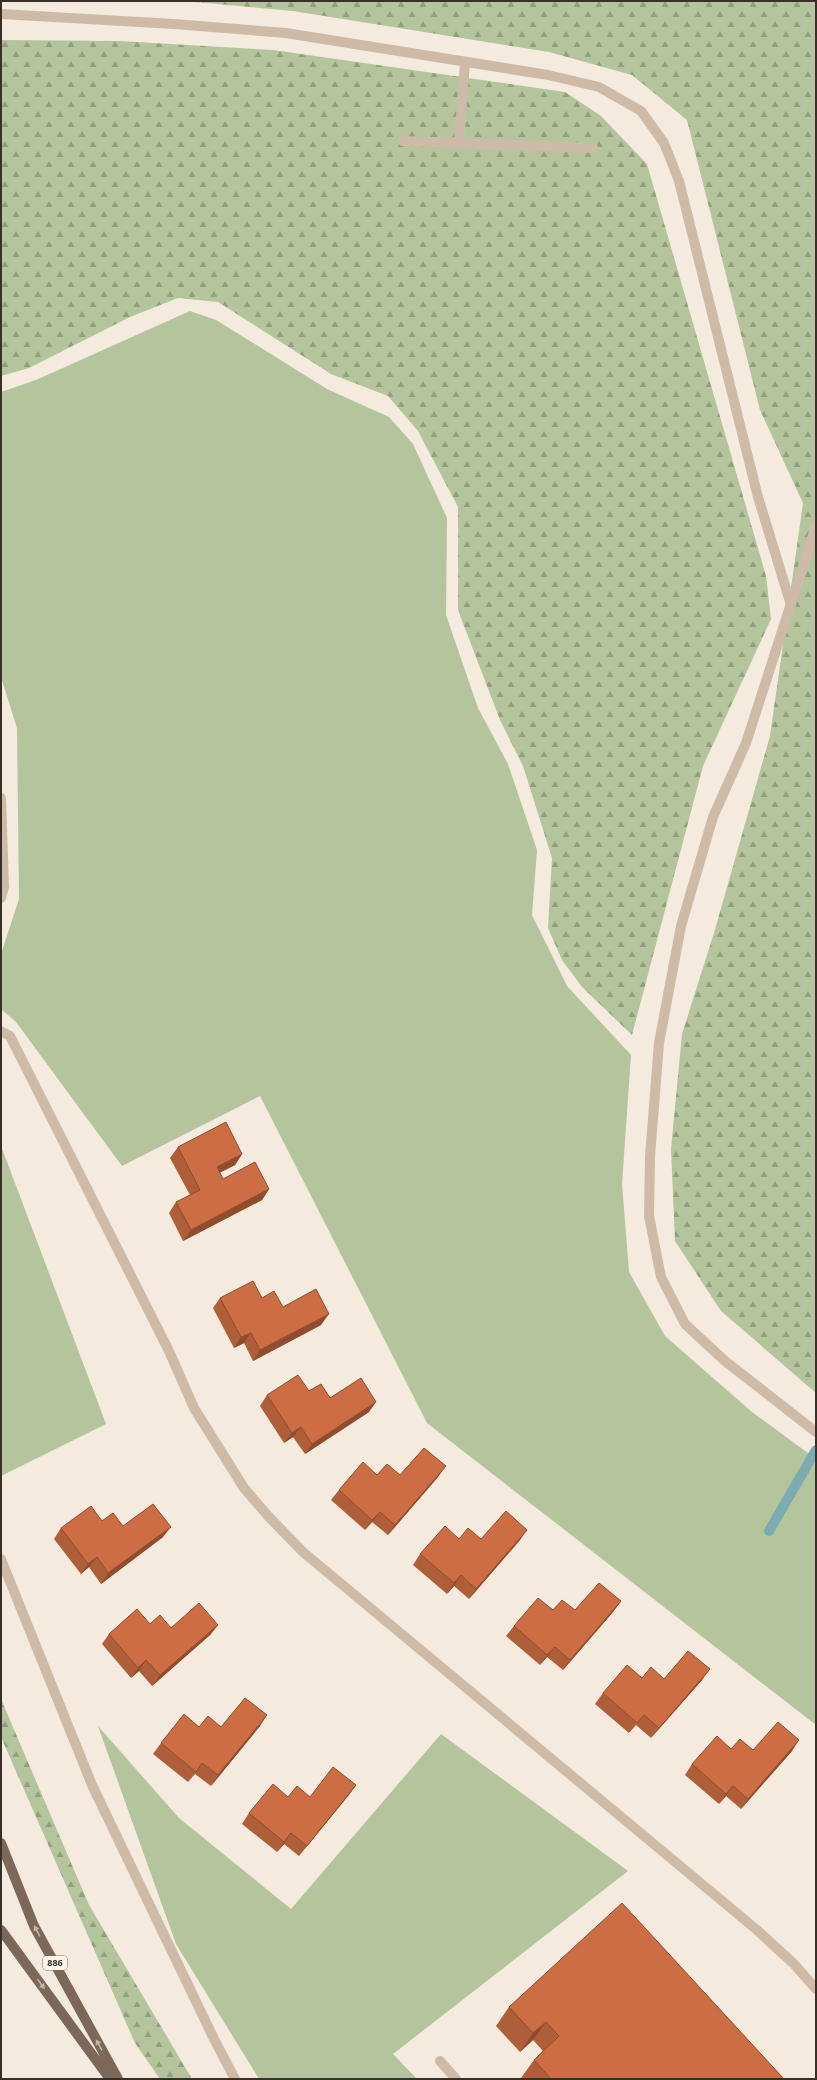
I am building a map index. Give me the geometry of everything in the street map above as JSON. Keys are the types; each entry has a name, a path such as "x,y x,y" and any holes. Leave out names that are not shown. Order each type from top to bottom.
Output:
{"main road":[{"name":"886","path":"1,1843 34,1926 118,2079"},
{"name":"886","path":"1,1930 110,2079"}],"street":[{"path":"1,14 174,24 286,33 548,75 599,87 641,111 664,143 679,181 758,497 791,605"},
{"path":"459,143 465,62"},
{"path":"403,141 593,148"},
{"path":"816,526 746,743 713,817 681,926 659,1043 650,1156 649,1216 661,1277 685,1324 725,1361 816,1432"},
{"path":"1,798 4,887 1,898"},
{"path":"1,1031 10,1036 168,1351 194,1408 244,1488 269,1518 303,1552 757,1930 794,1964 816,1988"},
{"path":"1,1559 92,1785 214,2040 236,2079"},
{"path":"440,2062 456,2079"}],"green space":[{"path":"184,1 816,1 816,1393 721,1311 675,1241 671,1149 682,1034 714,933 770,736 803,503 760,410 687,120 632,75 549,52 293,11"},
{"path":"1,40 119,41 273,50 565,92 601,116 647,164 766,576 771,619 703,766 632,1035 582,987 562,960 548,928 552,858 523,766 500,720 458,610 458,507 418,431 388,396 331,374 218,302 178,298 130,317 29,368 1,376"},
{"path":"190,311 216,320 327,389 389,417 413,444 447,518 446,615 478,708 508,764 537,850 532,915 567,986 631,1055 622,1184 629,1272 665,1336 752,1412 816,1459 816,1725 427,1423 260,1096 122,1166 16,1022 1,1009 1,954 19,899 17,728 1,677 1,392 36,380"},
{"path":"1,1146 106,1424 1,1476"},
{"path":"1,1699 89,1905 192,2079 160,2079 135,2043 1,1737"},
{"path":"98,1726 179,1818 291,1909 441,1734 628,1871 393,2054 417,2079 259,2079 176,1944"}],"building":[{"path":"226,1122 242,1154 217,1167 223,1179 255,1162 269,1189 191,1230 176,1202 200,1190 178,1147"},
{"path":"253,1281 262,1298 274,1291 283,1307 316,1289 329,1314 260,1350 251,1333 241,1337 220,1298"},
{"path":"298,1375 309,1391 321,1384 330,1398 361,1378 376,1402 312,1444 301,1427 292,1433 267,1395"},
{"path":"424,1448 446,1466 395,1525 380,1512 372,1520 339,1490 363,1462 377,1475 387,1464 400,1475"},
{"path":"153,1504 171,1527 108,1573 97,1557 88,1564 61,1528 91,1506 102,1521 113,1513 123,1526"},
{"path":"506,1511 527,1530 476,1589 461,1575 454,1583 420,1554 445,1526 459,1539 468,1528 481,1539"},
{"path":"599,1583 621,1601 570,1660 555,1647 547,1655 514,1626 538,1598 553,1610 562,1600 575,1610"},
{"path":"199,1603 218,1625 160,1675 146,1660 138,1668 109,1634 137,1609 150,1624 160,1615 171,1628"},
{"path":"688,1651 710,1669 659,1728 644,1715 637,1723 603,1693 627,1665 642,1678 651,1667 664,1679"},
{"path":"245,1698 267,1715 218,1775 202,1763 196,1772 161,1743 184,1714 199,1727 208,1716 221,1727"},
{"path":"778,1722 799,1740 748,1799 733,1786 726,1794 692,1764 717,1736 731,1749 740,1739 753,1750"},
{"path":"333,1767 356,1785 307,1846 291,1833 284,1842 249,1813 273,1784 288,1797 297,1786 310,1797"},
{"path":"622,1903 784,2079 551,2079 534,2060 559,2036 546,2022 533,2033 509,2007"}],"waterway":[{"path":"769,1531 816,1450"}]}
